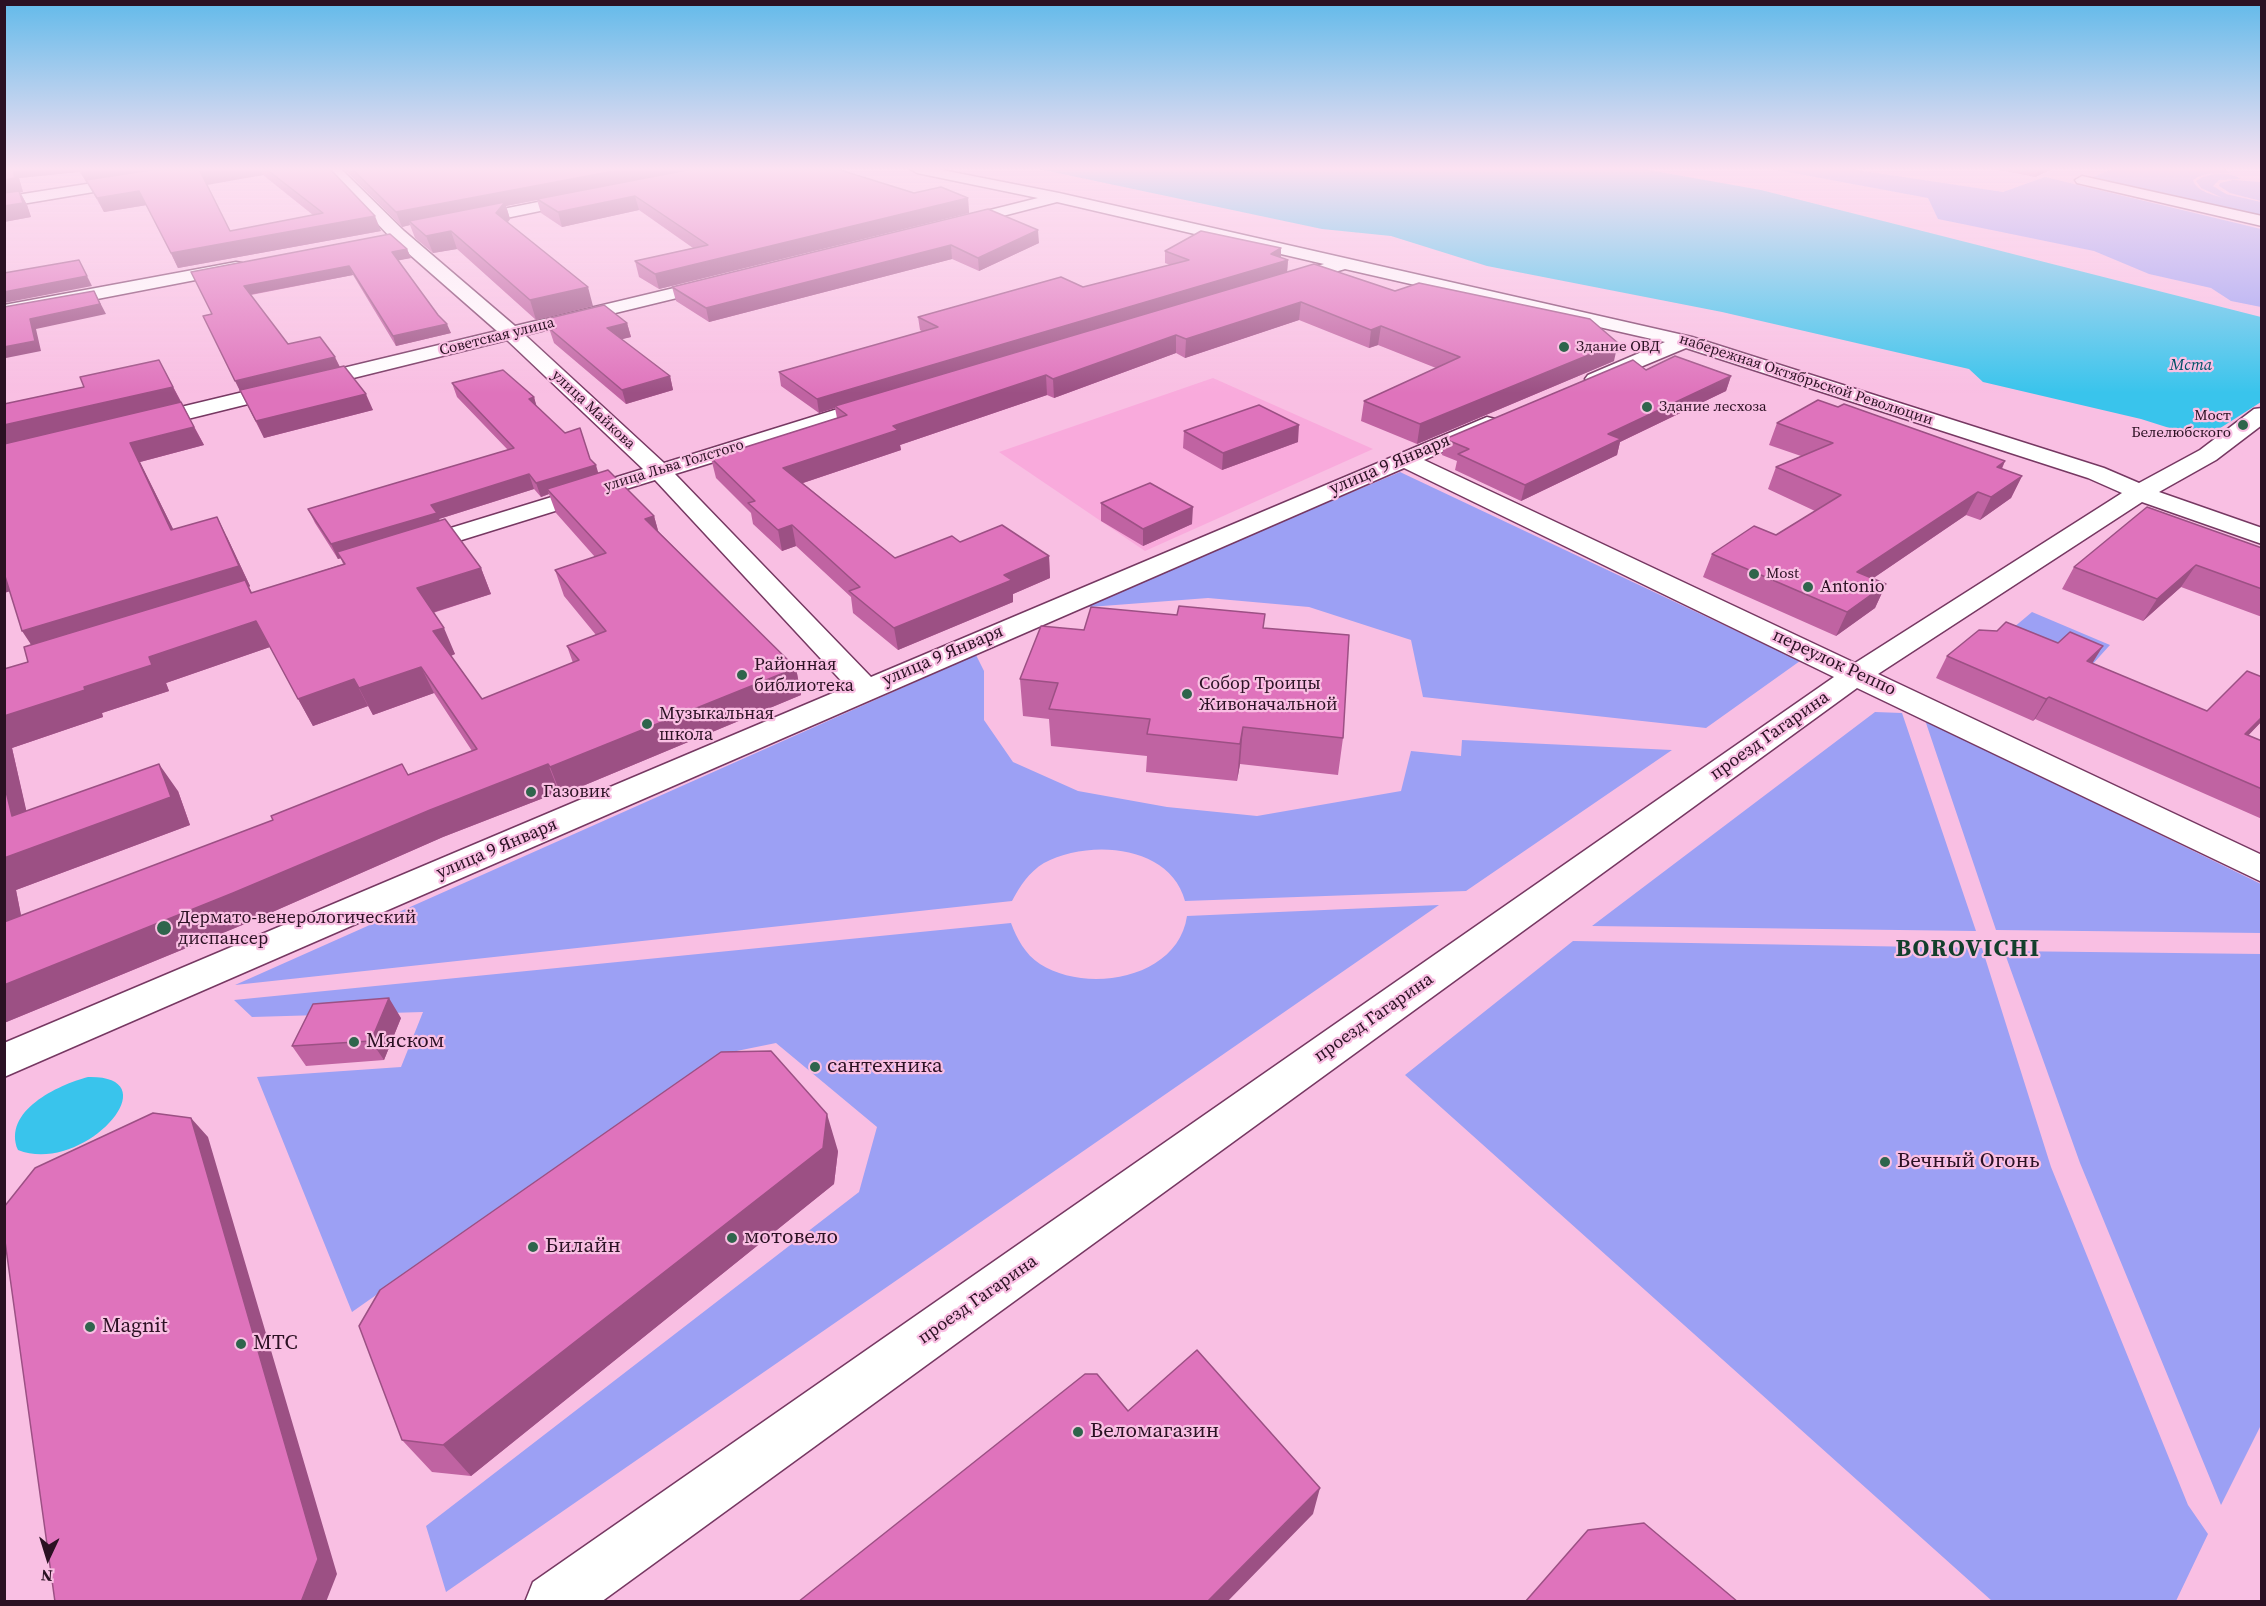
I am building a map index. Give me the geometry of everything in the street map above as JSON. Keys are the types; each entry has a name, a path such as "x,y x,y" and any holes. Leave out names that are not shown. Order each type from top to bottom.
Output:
{"street":[{"name":"улица Майкова","path":"408,244 512,334 659,471 866,689"},
{"name":"набережная Октябрьской Революции","path":"1261,244 1685,341 2096,473 2140,492 2262,537"},
{"path":"4,310 255,263"},
{"path":"1265,287 1345,263"},
{"name":"Советская улица","path":"129,426 733,279"},
{"path":"1577,386 1685,341"},
{"name":"улица Льва Толстого","path":"388,555 899,398"},
{"name":"улица 9 Января","path":"4,1061 866,689 1512,414"},
{"name":"проезд Гагарина","path":"553,1602 1858,674 2140,492 2208,455 2262,414"},
{"name":"переулок Реппо","path":"1404,459 1858,674 2262,870"}],"shaded area":[{"path":"2060,244 2261,244 2261,307 2231,301 2211,288 2149,274 2094,251"},
{"path":"1213,378 1373,449 1145,551 999,452"},
{"path":"1400,472 1800,661 1706,728 1423,697 1411,640 1309,607 1208,598 1076,608"},
{"path":"2032,612 2110,645 2090,667 1994,644"},
{"path":"976,655 984,671 984,720 1013,762 1078,791 1167,807 1257,816 1401,791 1411,751 1461,756 1462,740 1672,750 1466,891 1185,901 1176,882 1163,868 1145,858 1104,849 1062,855 1044,863 1025,880 1012,901 235,985"},
{"path":"1875,712 1902,713 1976,931 1592,926"},
{"path":"1925,720 2261,884 2261,933 1996,930"},
{"path":"1439,905 446,1592 426,1526 859,1192 877,1127 776,1043 717,1055 352,1312 257,1077 401,1067 423,1012 252,1017 234,1000 1011,923 1022,946 1040,964 1059,973 1082,978 1105,979 1128,975 1149,967 1167,954 1180,937 1187,916"},
{"path":"1573,941 1982,948 2051,1167 2188,1505 2208,1534 2176,1601 1992,1601 1405,1075"},
{"path":"2004,951 2261,954 2261,1425 2221,1505 2080,1163"}],"water":[{"name":"Мста","path":"1416,244 1973,244 2261,317 2261,457 2141,419 1983,382 1969,369 1722,312 1487,266"},
{"path":"88,1077 112,1081 122,1091 121,1106 110,1122 91,1138 68,1149 43,1154 18,1150 15,1136 18,1123 25,1112 48,1093"}],"pier":[{"name":"Мост Белелюбского","path":"2261,402 2262,460 2200,441"}],"building":[{"path":"166,244 221,244 171,253"},
{"path":"338,244 401,244 407,249 392,252 447,324 393,336 349,266 244,286 288,344 320,337 335,357 235,381 203,316 212,314 191,272"},
{"path":"466,244 534,244 588,287 530,300"},
{"path":"706,244 779,244 655,274 635,261 708,245"},
{"path":"846,244 1008,244 978,258 951,245 706,308 672,287"},
{"path":"1178,244 1262,244 1281,248 1271,254 1288,260 817,399 779,372 938,327 918,317 1061,277 1083,287 1189,260 1165,251"},
{"path":"79,260 87,276 4,292 4,273"},
{"path":"1314,264 1395,291 1419,283 1590,319 1618,343 1420,424 1364,401 1460,357 1381,326 1371,330 1301,302 1186,339 1176,335 1053,379 1046,375 893,426 898,430 783,468 895,558 952,536 960,542 1002,525 1049,556 1004,575 1012,580 894,628 849,591 860,587 792,525 778,530 748,503 755,501 711,458 847,415 835,406"},
{"path":"94,291 100,304 30,319 35,341 4,347 4,307"},
{"path":"604,305 627,323 607,328 670,376 622,390 550,329 556,328 546,319"},
{"path":"1675,356 1731,376 1608,434 1621,439 1525,485 1458,454 1469,449 1445,439 1633,360 1646,370"},
{"path":"159,360 173,387 4,425 4,404 84,387 80,377"},
{"path":"344,366 366,394 256,421 240,390"},
{"path":"503,370 534,397 529,399 565,433 580,428 590,459 596,465 536,483 529,474 431,505 437,513 331,544 308,509 514,448 452,383"},
{"path":"1818,400 1838,407 1844,404 2005,461 1997,467 2022,476 1991,497 1978,492 1857,572 1886,584 1847,612 1712,554 1754,526 1776,535 1841,495 1776,467 1833,443 1777,423"},
{"path":"181,402 194,427 130,443 171,530 217,517 239,566 22,631 4,573 4,444"},
{"path":"1259,405 1299,425 1223,453 1184,431"},
{"path":"608,470 654,516 645,519 796,668 550,767 548,764 430,810 233,893 4,985 4,922 273,820 271,816 402,764 408,775 477,749 421,667 359,688 354,679 298,699 256,621 149,657 152,665 84,687 85,690 4,716 4,669 28,662 24,647 245,580 251,593 345,564 337,552 445,519 481,568 417,588 444,628 433,631 482,699 579,660 567,646 606,631 555,570 606,553 547,489"},
{"path":"1150,483 1193,507 1143,529 1101,503"},
{"path":"2147,507 2262,548 2262,589 2196,565 2157,599 2074,567"},
{"name":"Собор Троицы Живоначальной","path":"1179,606 1265,614 1263,628 1349,635 1343,738 1243,727 1240,744 1147,734 1150,719 1049,709 1058,683 1020,679 1041,626 1084,630 1091,607 1177,615"},
{"path":"2006,622 2058,643 2070,632 2103,646 2087,661 2207,711 2247,671 2262,677 2262,717 2245,734 2262,741 2262,789 2049,697 2046,699 1947,656 1979,630 1997,631"},
{"path":"159,764 171,797 4,858 4,783 12,816"},
{"path":"389,998 371,1041 292,1046 313,1004"},
{"path":"771,1051 827,1114 823,1148 443,1445 402,1440 359,1326 380,1290 721,1052"},
{"path":"153,1113 191,1118 318,1559 301,1602 55,1602 4,1234 4,1207 35,1168"},
{"path":"1197,1350 1320,1488 1207,1602 798,1602 1085,1374 1097,1374 1128,1411"},
{"path":"1644,1523 1738,1602 1525,1602 1588,1530"}],"place":[{"name":"Здание ОВД","path":"1564,347"},
{"name":"Здание лесхоза","path":"1647,407"},
{"name":"Мост Белелюбского","path":"2243,425"},
{"name":"Most","path":"1754,574"},
{"name":"Antonio","path":"1808,587"},
{"name":"Районная библиотека","path":"742,675"},
{"name":"Собор Троицы Живоначальной","path":"1187,694"},
{"name":"Mузыкальная школа","path":"647,724"},
{"name":"Газовик","path":"531,792"},
{"name":"Дермато-венерологический диспансер","path":"164,928"},
{"name":"Мяском","path":"354,1042"},
{"name":"сантехника","path":"815,1067"},
{"name":"Вечный Огонь","path":"1885,1162"},
{"name":"мотовело","path":"732,1238"},
{"name":"Билайн","path":"533,1247"},
{"name":"Magnit","path":"90,1327"},
{"name":"МТС","path":"241,1344"},
{"name":"Веломагазин","path":"1078,1432"}],"district":[{"name":"BOROVICHI","path":"1968,950"}]}
